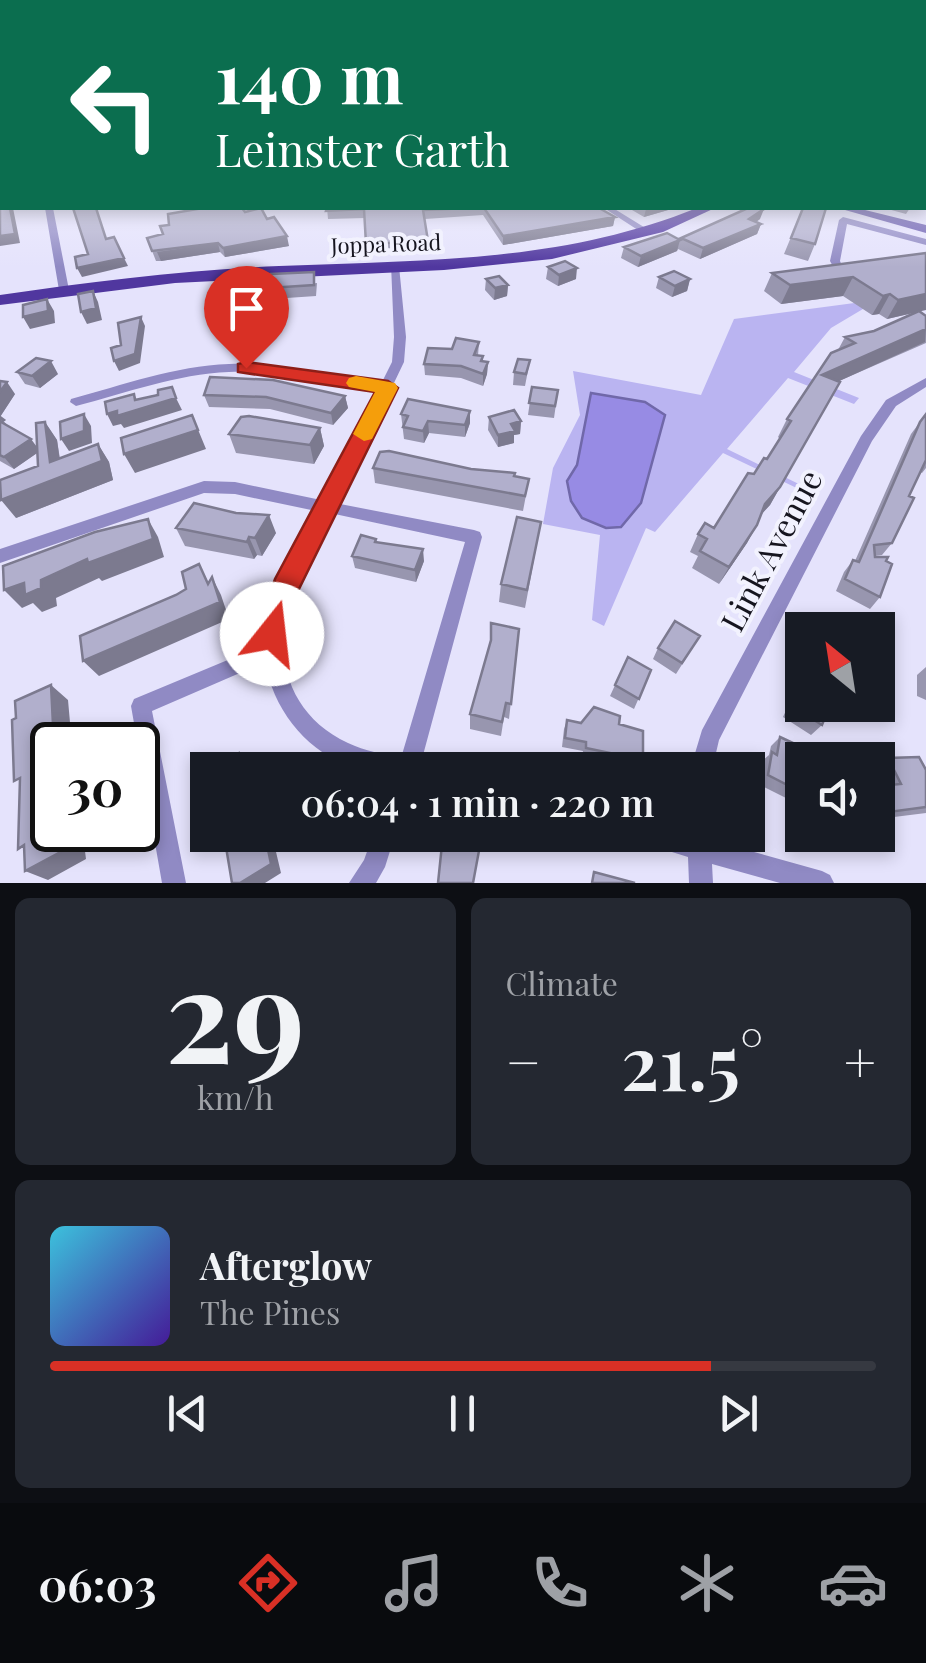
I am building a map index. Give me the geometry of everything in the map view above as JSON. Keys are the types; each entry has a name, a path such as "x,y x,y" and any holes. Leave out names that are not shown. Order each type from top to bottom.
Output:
{"main road":[{"name":"Joppa Road","path":"0,300 188,276 531,257 648,232 703,210"},
{"path":"852,210 926,229"}],"street":[{"path":"49,210 64,290"},
{"path":"611,210 648,232"},
{"path":"838,268 835,261 842,220 926,242"},
{"path":"350,752 334,747 300,721 284,696 271,651 278,604 388,388 400,350 394,266"},
{"path":"822,270 856,266"},
{"path":"76,402 179,375 227,368 269,370 388,388"},
{"name":"Link Avenue","path":"705,752 709,736 842,491 866,439 891,404 926,382"},
{"path":"0,556 167,496 204,487 236,488 474,537 412,752"},
{"path":"174,883 140,706 271,651"},
{"path":"362,883 378,852"},
{"path":"700,852 701,883"},
{"path":"732,852 822,883"}],"shaded area":[{"path":"862,302 868,306 831,328 794,372 859,398 854,404 788,378 727,449 805,487 803,491 723,453 655,532 646,528 604,626 592,620 600,535 543,524 553,468 580,415 573,371 701,395 734,319"},
{"path":"591,393 645,402 665,415 641,503 621,527 606,528 582,518 571,501 567,481 577,465"}],"building":[{"path":"0,210 10,210 15,234 0,236"},
{"path":"74,210 97,210 106,239 114,237 124,258 77,268 75,257 88,254"},
{"path":"191,210 262,210 267,219 274,217 287,236 223,248 218,243 152,251 147,238 163,234 160,226 169,225 168,214"},
{"path":"364,210 423,210 428,241 366,244"},
{"path":"485,210 603,210 615,217 503,236"},
{"path":"744,210 762,210 749,219 761,224 703,248 681,238"},
{"path":"802,210 825,210 815,244 791,238"},
{"path":"667,233 680,240 641,256 624,247"},
{"path":"926,253 926,294 898,300 890,294 883,296 853,277 790,285 772,273"},
{"path":"565,261 577,268 559,275 548,267"},
{"path":"674,271 690,279 675,286 659,277"},
{"path":"314,272 314,285 269,288 271,274"},
{"path":"499,276 508,285 495,288 486,279"},
{"path":"93,291 96,308 81,312 78,294"},
{"path":"47,299 48,311 23,317 23,305"},
{"path":"919,311 926,316 926,329 822,375 840,382 729,567 700,551 707,539 698,534 705,523 714,528 748,473 754,474 767,459 791,421 787,419 831,353 855,343 845,337 874,331"},
{"path":"141,317 135,354 114,361 111,348 121,345 118,323"},
{"path":"456,338 479,342 474,355 483,356 481,361 488,362 483,374 461,366 424,364 428,348 452,349"},
{"path":"36,358 51,361 32,376 17,372"},
{"path":"518,359 530,360 526,374 514,372"},
{"path":"210,377 273,380 345,396 331,413 266,397 204,395"},
{"path":"172,387 176,398 117,416 117,411 107,414 105,402 134,394 135,400 158,395 158,390"},
{"path":"532,387 558,390 555,406 529,403"},
{"path":"408,399 470,411 465,425 428,421 423,431 403,427 408,416 401,414"},
{"path":"514,410 521,421 511,424 515,431 498,435 489,417"},
{"path":"84,414 84,431 61,439 60,422"},
{"path":"926,414 926,460 909,496 914,498 892,543 874,545 875,557 888,557 886,561 892,564 880,597 845,579 853,560 859,562"},
{"path":"192,415 198,430 124,454 121,438"},
{"path":"0,417 4,420 1,422 31,439 4,457 0,455"},
{"path":"241,417 320,428 310,445 229,434"},
{"path":"45,422 50,462 98,444 102,461 1,500 0,480 38,466 36,423"},
{"path":"380,452 471,469 515,473 514,476 529,479 525,496 373,468"},
{"path":"194,503 236,513 269,515 255,538 249,537 247,542 176,528"},
{"path":"517,517 541,522 527,590 501,584"},
{"path":"148,519 153,539 88,563 87,559 41,580 41,588 25,595 24,583 4,590 3,566 95,532"},
{"path":"361,535 376,539 375,542 423,549 415,570 352,556"},
{"path":"199,564 208,584 212,577 220,602 83,661 80,636 186,589 182,572"},
{"path":"675,621 700,636 682,663 658,648"},
{"path":"491,623 519,629 511,704 506,703 502,722 470,714 491,640"},
{"path":"628,657 651,670 639,699 615,685"},
{"path":"51,685 53,722 30,722 30,852 60,852 25,871 24,845 18,849 20,778 14,781 15,701"},
{"path":"594,707 620,716 619,724 643,731 643,752 605,752 586,748 586,742 565,738 567,720 581,723"},
{"path":"780,737 791,742 785,742 785,784 768,775 772,752 777,755"},
{"path":"919,757 926,770 926,807 895,811 895,785 901,784 895,772 895,758"},
{"path":"227,852 269,852 271,864 240,883 232,883"},
{"path":"441,852 479,852 473,883 438,883"},
{"path":"594,872 635,883 592,883"}],"slow traffic":[{"path":"356,383 388,388 364,434"}],"route":[{"path":"246,368 388,388 285,588 272,634"}]}
